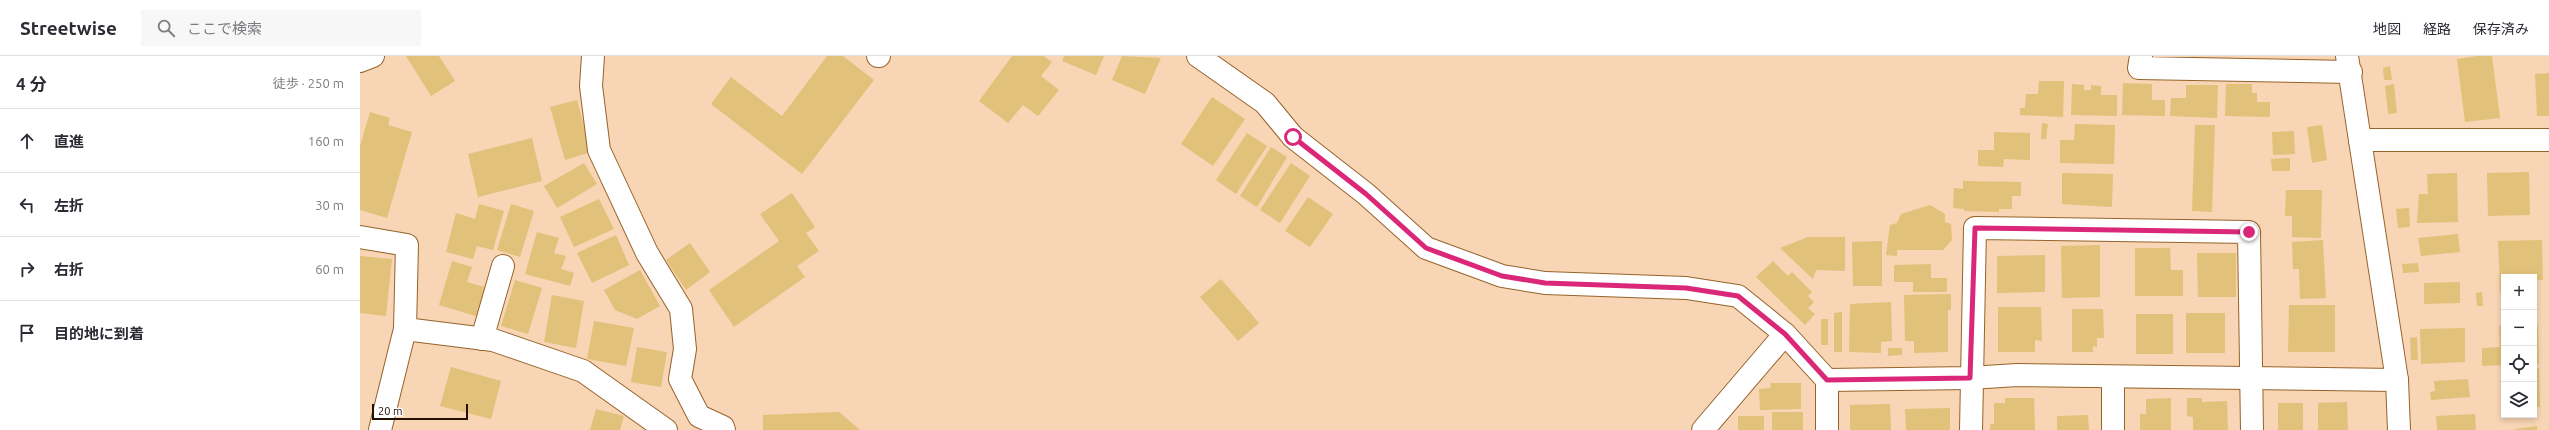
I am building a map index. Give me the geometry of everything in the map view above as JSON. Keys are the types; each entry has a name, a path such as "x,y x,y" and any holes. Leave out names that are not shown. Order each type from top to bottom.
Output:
{"street":[{"path":"360,61 373,56"},
{"path":"593,56 591,86 599,150 646,253 681,309 685,349 680,379 699,416 723,427 724,430"},
{"path":"1198,56 1265,103 1293,137 1366,194 1426,248 1502,276 1545,283 1686,288 1738,296 1785,334 1827,380 1827,430"},
{"path":"2141,56 2139,68 2349,64 2397,380 2399,430"},
{"path":"2360,140 2549,140"},
{"path":"1971,430 1970,378 1975,228 2249,232 2252,430"},
{"path":"360,237 407,245 405,329 380,430"},
{"path":"482,339 503,266"},
{"path":"405,329 492,340 583,371 666,430"},
{"path":"1703,430 1785,334"},
{"path":"1827,380 1970,378 2017,375 2397,380"},
{"path":"2113,377 2113,430"}],"building":[{"path":"406,56 439,56 455,81 431,96"},
{"path":"827,56 843,56 874,80 802,174 711,104 731,77 782,116"},
{"path":"1012,56 1044,56 1052,62 1041,76 1059,90 1038,116 1023,105 1008,123 979,101"},
{"path":"1064,56 1104,56 1096,75 1062,61"},
{"path":"1122,56 1161,58 1145,94 1112,80"},
{"path":"2477,56 2492,56 2500,118 2465,122 2457,59"},
{"path":"2390,66 2392,80 2384,80 2383,68"},
{"path":"2549,73 2549,116 2537,116 2535,74"},
{"path":"2039,81 2064,81 2063,117 2020,115 2020,108 2025,108 2026,94 2038,94"},
{"path":"2123,83 2152,84 2152,100 2165,100 2165,116 2122,115"},
{"path":"2072,84 2084,85 2084,90 2091,90 2091,85 2101,86 2101,95 2117,95 2117,116 2071,115"},
{"path":"2226,84 2252,84 2252,93 2257,93 2257,102 2270,102 2270,117 2225,116"},
{"path":"2394,84 2397,113 2388,114 2385,86"},
{"path":"2186,85 2218,85 2217,118 2170,116 2171,98 2186,98"},
{"path":"1212,97 1245,119 1213,166 1181,144"},
{"path":"577,100 591,152 565,160 550,107"},
{"path":"370,112 390,118 388,125 412,132 387,218 360,210 360,146"},
{"path":"2042,123 2048,124 2046,139 2041,139"},
{"path":"2075,124 2115,125 2114,164 2060,163 2060,140 2074,140"},
{"path":"2195,125 2215,125 2212,212 2192,211"},
{"path":"2322,125 2327,160 2312,163 2307,127"},
{"path":"2294,131 2295,154 2273,155 2272,132"},
{"path":"1994,132 2030,133 2030,160 2004,159 2003,167 1978,166 1978,150 1994,150"},
{"path":"1247,133 1267,146 1236,194 1216,180"},
{"path":"532,138 542,181 478,197 468,154"},
{"path":"1271,147 1287,157 1257,207 1240,196"},
{"path":"2290,158 2290,171 2272,171 2271,159"},
{"path":"584,163 597,184 557,208 544,186"},
{"path":"1291,163 1310,176 1280,223 1260,210"},
{"path":"2529,172 2530,215 2488,216 2487,173"},
{"path":"2062,173 2113,174 2112,207 2062,204"},
{"path":"2457,173 2458,222 2417,223 2419,194 2428,194 2427,174"},
{"path":"1963,181 2021,182 2021,196 2012,196 2012,209 1999,209 1999,212 1964,211 1964,209 1953,208 1954,188 1963,189"},
{"path":"2286,190 2322,190 2321,238 2292,237 2292,216 2285,216"},
{"path":"792,193 815,227 806,233 819,251 797,266 805,277 734,327 709,290 779,241 760,214"},
{"path":"1308,197 1333,214 1310,247 1285,231"},
{"path":"599,199 614,229 574,247 560,217"},
{"path":"479,204 504,211 493,250 477,246 473,259 446,252 456,213 475,219"},
{"path":"511,204 534,211 520,257 497,250"},
{"path":"1930,205 1945,214 1945,222 1951,224 1952,240 1943,250 1897,250 1897,256 1886,255 1890,225 1897,223 1901,214"},
{"path":"2409,208 2410,227 2398,228 2396,209"},
{"path":"537,232 559,238 554,253 566,256 561,269 574,273 570,286 525,274"},
{"path":"2458,234 2460,252 2421,256 2418,238"},
{"path":"616,235 629,265 592,283 577,253"},
{"path":"1808,237 1845,237 1845,271 1816,270 1813,279 1780,248"},
{"path":"2323,240 2326,298 2300,299 2299,269 2293,269 2292,242"},
{"path":"2542,240 2543,280 2537,280 2537,274 2501,274 2500,293 2498,241"},
{"path":"1882,241 1882,286 1853,286 1852,242"},
{"path":"690,243 710,272 686,290 666,260"},
{"path":"2100,245 2100,297 2062,298 2061,246"},
{"path":"2135,248 2170,248 2171,270 2183,270 2183,296 2135,296"},
{"path":"2197,253 2236,253 2236,297 2198,297"},
{"path":"2045,255 2045,292 1997,293 1997,256"},
{"path":"360,256 392,259 386,316 360,313"},
{"path":"452,261 472,267 467,282 488,288 479,317 439,305"},
{"path":"1773,261 1788,276 1792,272 1812,292 1808,296 1814,302 1808,308 1815,314 1805,325 1756,277"},
{"path":"2418,263 2419,272 2403,273 2402,264"},
{"path":"1931,264 1931,278 1947,278 1947,292 1913,292 1913,282 1894,282 1894,265"},
{"path":"640,270 660,306 637,319 615,310 604,290"},
{"path":"1221,279 1259,323 1238,341 1200,297"},
{"path":"515,280 542,288 528,334 501,326"},
{"path":"2460,282 2460,303 2424,304 2424,283"},
{"path":"2482,292 2483,306 2477,306 2476,293"},
{"path":"1951,294 1951,310 1948,310 1948,352 1914,353 1914,341 1905,341 1904,295"},
{"path":"552,295 584,301 576,348 544,342"},
{"path":"1891,302 1892,341 1881,342 1881,353 1849,352 1850,304"},
{"path":"2289,305 2335,305 2335,352 2288,352"},
{"path":"1998,307 2041,307 2042,341 2035,340 2035,352 1998,352"},
{"path":"2072,309 2103,309 2104,338 2097,338 2097,347 2093,346 2093,352 2072,352"},
{"path":"1842,312 1842,352 1834,352 1834,313"},
{"path":"2186,313 2225,313 2225,353 2186,353"},
{"path":"2136,314 2173,314 2173,354 2136,354"},
{"path":"1821,319 1828,319 1828,345 1821,345"},
{"path":"594,321 634,328 626,366 587,359"},
{"path":"2537,325 2538,325 2539,364 2537,364"},
{"path":"2499,326 2501,326 2501,365 2482,366 2482,348 2500,347"},
{"path":"2465,328 2465,362 2421,364 2420,329"},
{"path":"2417,337 2418,360 2411,360 2410,338"},
{"path":"637,347 667,352 661,387 631,382"},
{"path":"1888,348 1902,348 1902,355 1888,356"},
{"path":"451,367 501,381 491,419 440,406"},
{"path":"2537,368 2539,368 2540,407 2537,407"},
{"path":"2468,379 2470,397 2431,400 2430,392 2435,391 2434,381"},
{"path":"1770,383 1801,383 1801,409 1760,410 1759,389 1771,388"},
{"path":"2005,398 2034,398 2035,430 1990,430 1990,424 1994,424 1994,403 2005,403"},
{"path":"2171,398 2171,430 2140,430 2140,414 2146,414 2146,399"},
{"path":"2187,398 2202,398 2202,402 2227,401 2228,430 2193,430 2193,417 2187,416"},
{"path":"2347,402 2348,430 2318,430 2318,403"},
{"path":"2278,403 2303,403 2303,430 2278,430"},
{"path":"1890,404 1891,430 1850,430 1850,405"},
{"path":"1950,408 1950,430 1906,430 1905,409"},
{"path":"596,409 624,416 620,430 590,430"},
{"path":"839,412 860,430 763,430 763,415"},
{"path":"1772,412 1803,412 1803,430 1772,430"},
{"path":"2475,414 2476,430 2437,430 2436,416"},
{"path":"2088,415 2089,430 2057,430 2057,416"},
{"path":"1738,416 1764,416 1764,430 1738,430"},
{"path":"2537,426 2537,430 2515,430 2515,429"}],"route":[{"path":"1293,137 1366,194 1426,248 1502,276 1545,283 1686,288 1738,296 1785,334 1827,380 1970,378 1975,228 2249,232"}]}
